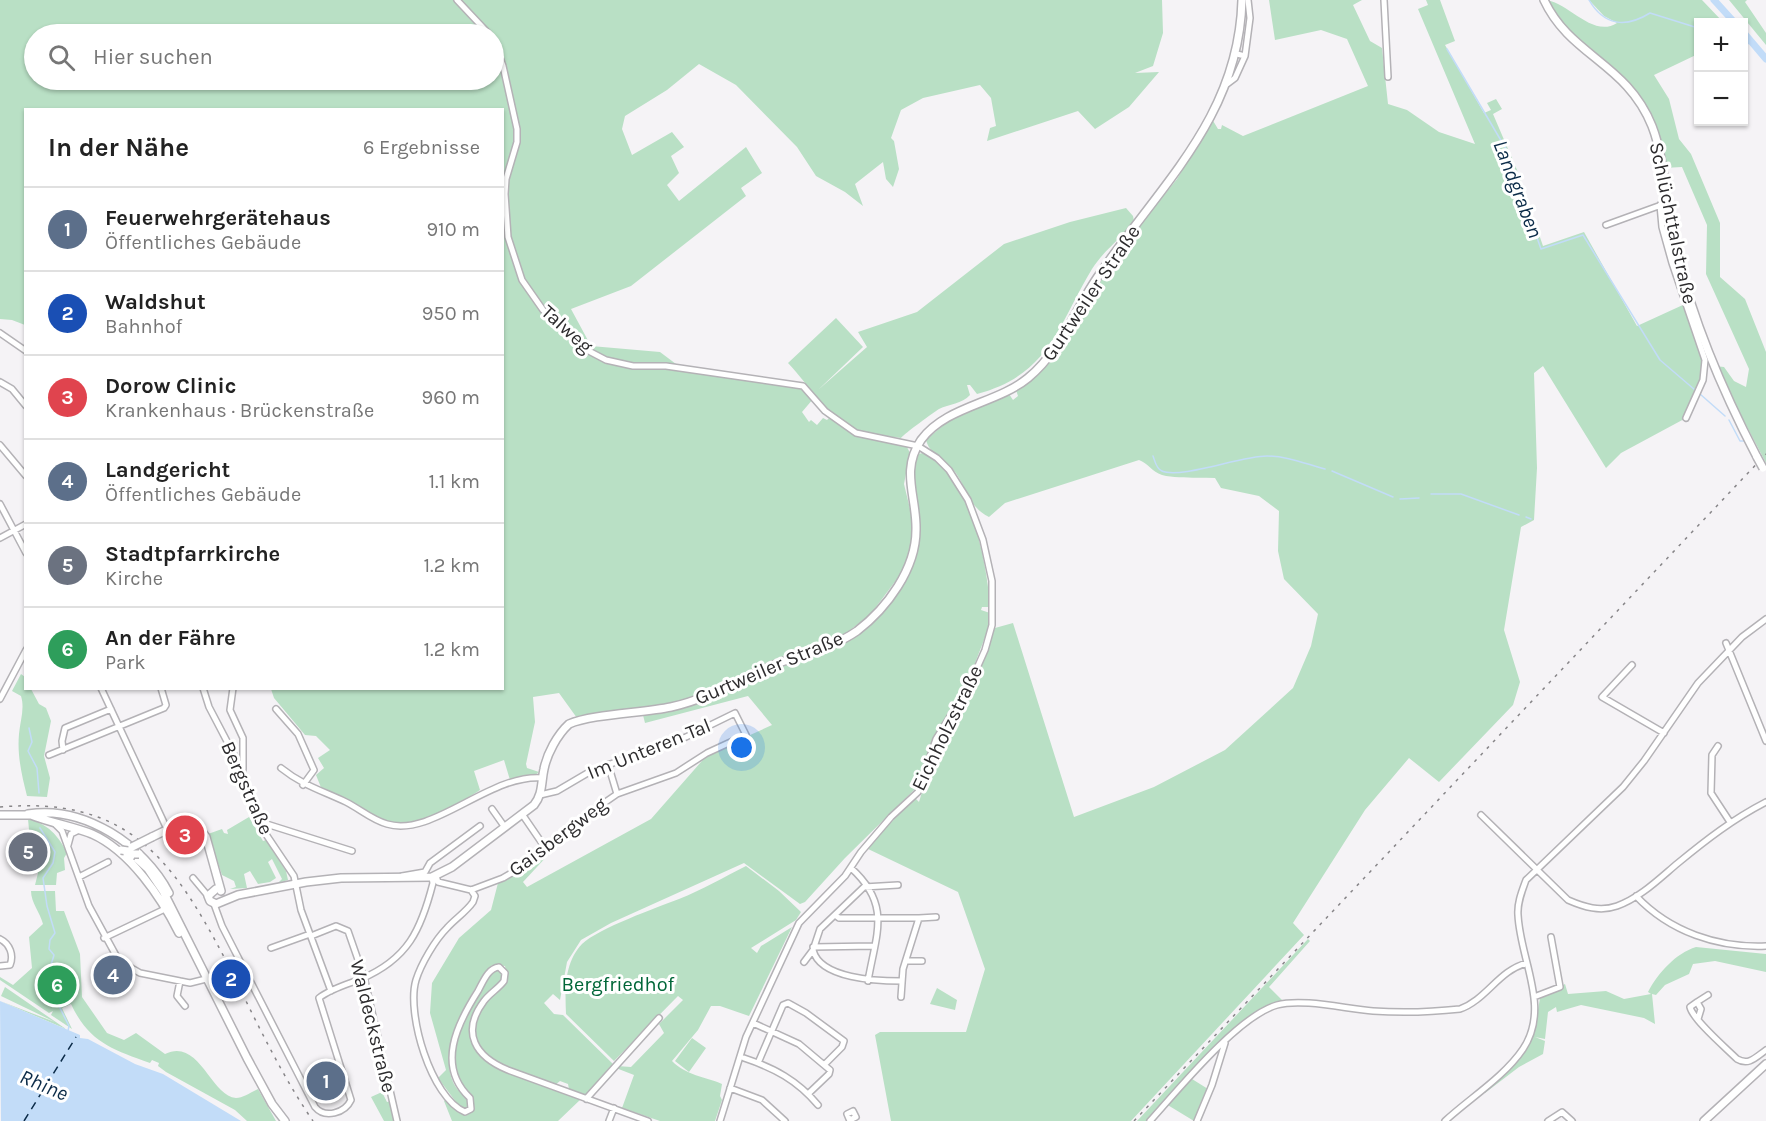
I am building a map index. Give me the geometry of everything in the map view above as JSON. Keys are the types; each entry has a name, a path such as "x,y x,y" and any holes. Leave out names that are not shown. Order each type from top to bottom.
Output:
{"main road":[{"name":"Gurtweiler Straße","path":"540,795 552,748 565,727 572,723 662,708 707,696 772,665 842,640 873,617 897,587 915,544 916,530 909,480 911,460 918,446 929,431 944,419 1001,395 1042,365 1055,349 1101,271 1188,157 1241,55 1242,0"},
{"name":"Schlüchttalstraße","path":"1544,0 1556,21 1569,37 1620,77 1641,104 1652,126 1658,149 1663,204 1695,319 1731,407 1765,471"},
{"path":"127,851 163,831 187,822 201,828 218,877 217,896 238,895 341,878 434,877 466,857 534,805 540,795"},
{"path":"28,814 55,824 80,829 127,851 148,869 163,891 188,944 272,1104 285,1121"},
{"path":"0,815 28,814 71,821 96,830 127,851 155,871 188,931 188,944"},
{"path":"127,851 167,908 182,938 188,944"},
{"path":"1704,1121 1766,1064"}],"street":[{"path":"457,0 480,24"},
{"path":"1241,55 1250,18 1248,0"},
{"path":"1384,0 1388,77"},
{"name":"Talweg","path":"504,70 517,129 517,142 506,179 508,237 526,287 561,328 583,348 619,363 666,366 803,386 825,411 856,433 918,446"},
{"path":"1606,225 1663,204 1662,227 1705,360 1703,380 1686,418"},
{"path":"0,333 24,350"},
{"path":"0,382 12,389 24,404"},
{"path":"0,445 24,474"},
{"name":"Eichholzstraße","path":"753,1023 806,913 836,885 841,874 851,868 869,842 918,792 936,739 969,686 985,650 992,625 992,580 978,522 968,500 949,470 937,458 918,446"},
{"path":"0,504 24,550"},
{"path":"0,538 24,525"},
{"path":"1445,1121 1523,1048 1534,1022 1534,997 1518,915 1520,895 1534,869 1623,786 1644,761 1692,691 1729,650 1766,619"},
{"path":"1726,643 1766,741"},
{"path":"0,699 24,654"},
{"path":"1632,665 1602,697 1664,733"},
{"path":"102,690 163,831"},
{"path":"49,755 166,705 162,690"},
{"name":"Bergstraße","path":"204,690 209,707 243,770 257,821 294,876 310,935 330,991"},
{"path":"233,690 230,710 243,738 243,770"},
{"path":"63,750 62,741 65,728 111,709"},
{"path":"276,709 298,734 314,770 303,785"},
{"name":"Im Unteren Tal","path":"540,795 557,791 608,764 686,737 735,713 746,735"},
{"name":"Gaisbergweg","path":"471,890 503,878 546,849 580,819 617,794 676,773 707,753 746,735"},
{"path":"1718,746 1712,755 1711,793 1730,822"},
{"path":"608,764 617,794"},
{"path":"281,768 303,785 341,800 378,820 400,826 449,811 493,787 534,777 543,778"},
{"path":"1481,815 1568,900 1580,906 1602,909 1618,906 1636,896 1730,822 1766,802"},
{"path":"492,808 504,826"},
{"path":"522,814 546,849"},
{"path":"257,821 352,850"},
{"path":"55,824 62,831 104,938 119,962 129,969 190,983 206,979"},
{"path":"399,879 404,874 425,872 430,862 480,826"},
{"path":"68,847 71,834 80,829"},
{"path":"79,877 108,862"},
{"path":"851,868 868,885 875,898 879,918 868,981"},
{"path":"434,877 438,882 471,890 475,895 475,900 443,932 416,980 415,1018 430,1071 458,1107 465,1112 470,1110 472,1105 470,1098 456,1083 454,1076 455,1037 463,1015 485,979 493,968 499,967 505,973 504,981 489,995 479,1009 474,1023 476,1047 494,1064 648,1121"},
{"path":"193,878 199,886 217,896 218,915 315,1107 323,1114 330,1115 349,1105 351,1100 319,998 393,962 412,940 428,903 434,877"},
{"path":"804,962 813,949 820,929 868,885 898,885"},
{"path":"1636,896 1658,916 1694,935 1729,944 1766,946"},
{"path":"104,938 167,908"},
{"path":"835,915 839,918 936,917"},
{"path":"901,997 901,981 919,918"},
{"name":"Waldeckstraße","path":"310,935 336,926 348,931 364,977 397,1121"},
{"path":"271,948 310,935"},
{"path":"1534,997 1557,988 1560,984 1551,937"},
{"path":"0,939 9,946 12,954 10,965 0,966"},
{"path":"813,949 874,946"},
{"path":"813,949 820,961 837,971 868,981 901,981"},
{"path":"906,961 922,961"},
{"path":"1150,1121 1226,1042 1259,1014 1279,1004 1374,1011 1460,1009 1471,1005 1502,976 1527,963"},
{"path":"180,981 177,996 185,1006"},
{"path":"1708,995 1689,1008 1741,1062 1749,1062 1766,1050"},
{"path":"1697,1002 1701,1010 1698,1019"},
{"path":"758,1063 783,1005 788,1003 806,1013 844,1041 842,1047 825,1064"},
{"path":"586,1099 659,1018"},
{"path":"720,1121 753,1023 799,1044 825,1064 830,1074 808,1094"},
{"path":"1197,1121 1226,1042"},
{"path":"744,1058 783,1073 818,1105"},
{"path":"730,1088 762,1100 785,1121"},
{"path":"609,1121 614,1108"},
{"path":"1550,1119 1562,1112 1569,1120"}],"green space":[{"path":"0,0 1162,0 1163,33 1153,66 1135,73 1159,72 1129,107 1095,129 1078,111 987,141 990,128 996,126 991,98 980,85 923,98 901,110 891,138 894,141 899,169 893,187 886,179 883,162 855,184 863,206 845,192 816,176 797,147 736,85 699,64 667,90 625,116 622,129 632,155 672,132 684,147 671,156 679,173 667,185 679,201 746,147 762,173 741,188 746,196 631,286 571,309 591,346 660,352 680,367 802,388 813,399 802,412 809,422 811,420 817,425 823,418 827,420 829,418 855,436 906,445 910,453 904,484 911,513 911,544 903,571 870,615 841,637 713,690 677,703 577,718 559,693 533,697 535,722 526,764 527,768 539,772 535,775 510,780 504,760 474,771 480,790 448,809 425,818 388,823 322,790 316,775 324,768 318,758 330,750 316,736 305,735 274,698 271,690 504,690 504,108 24,108 24,325 0,319"},
{"path":"1269,0 1362,0 1353,5 1370,41 1382,48 1388,104 1407,110 1439,132 1475,144 1418,9 1428,5 1426,0 1440,0 1455,41 1445,45 1484,113 1491,110 1487,103 1496,99 1502,109 1493,114 1517,170 1543,246 1584,232 1637,326 1685,304 1706,369 1686,418 1621,453 1606,468 1543,366 1534,373 1537,468 1534,520 1521,527 1504,630 1520,682 1513,705 1439,782 1409,758 1365,810 1293,923 1304,935 1131,1121 891,1121 875,1035 880,1032 966,1032 985,969 958,892 866,848 915,798 919,802 938,740 970,687 995,628 1013,623 1074,817 1154,787 1225,750 1293,688 1311,646 1318,614 1284,579 1278,551 1279,511 1259,496 1221,488 1215,478 1162,475 1139,460 1005,503 989,517 971,501 952,468 933,452 926,440 947,422 1009,394 1013,400 1018,396 1016,390 1045,367 1065,341 1100,279 1120,250 1122,254 1128,255 1130,249 1125,243 1177,179 1212,119 1218,129 1221,129 1222,125 1243,136 1368,86 1347,39 1321,30 1275,40"},
{"path":"1544,0 1562,6 1598,26 1608,27 1617,23 1604,16 1589,0 1702,0 1719,18 1694,18 1694,56 1654,75 1669,99 1679,139 1691,154 1720,223 1720,277 1745,299 1766,352 1766,463 1715,366 1724,367 1734,381 1746,387 1749,369 1706,274 1707,225 1682,167 1664,168 1660,149 1632,88 1619,73 1571,36"},
{"path":"1729,0 1747,0 1745,2 1766,33 1766,45 1748,23 1748,18 1744,18"},
{"path":"1126,208 1134,221 1092,269 1049,346 1036,361 1021,374 977,394 970,385 967,385 970,395 967,398 939,409 901,438 869,434 848,426 820,401 788,363 836,318 863,347 818,390 867,347 858,332 917,312 1004,244 1070,222"},
{"path":"923,453 939,461 953,476 964,496 980,544 985,568 990,607 982,607 981,610 990,613 987,632 967,684 935,738 916,788 845,858 805,902 800,904 744,863 611,923 581,940 567,962 560,1000 553,994 544,1003 554,1014 563,1015 613,1064 585,1095 569,1089 568,1084 560,1081 555,1085 510,1069 484,1052 476,1041 475,1027 481,1010 507,978 505,966 492,965 466,1004 453,1036 449,1068 454,1085 468,1099 468,1108 459,1106 438,1078 446,1070 430,1013 432,983 459,938 491,910 498,883 547,850 549,854 523,882 527,887 651,819 708,754 772,725 748,696 645,723 643,715 718,695 773,667 843,641 887,603 916,545 911,471 918,454"},
{"path":"21,674 24,676 24,690 32,690 39,704 46,708 51,721 44,756 50,778 47,797 27,796 19,758 22,701 21,696 12,691"},
{"path":"249,817 263,841 266,840 286,871 288,880 278,883 282,879 272,859 268,862 276,878 270,882 258,884 250,871 244,874 247,888 230,889 236,887 234,881 222,875 208,834 222,829 228,834 227,830"},
{"path":"28,819 52,831 67,853 64,858 65,870 57,873 56,885 35,885 38,873 34,865 44,851 35,840 30,840"},
{"name":"Bergfriedhof","path":"746,866 779,891 801,912 796,920 751,948 757,953 761,946 792,927 749,1016 720,1006 711,1006 698,1030 672,1061 690,1073 722,1084 720,1096 722,1100 715,1121 660,1121 622,1108 634,1075 616,1068 617,1066 631,1067 664,1033 659,1024 683,1000 678,996 614,1061 566,1014 567,977 576,951 601,931 705,888"},
{"path":"31,891 55,891 56,911 64,911 80,954 82,997 107,1033 124,1040 136,1033 165,1054 177,1051 187,1053 227,1095 239,1098 258,1089 276,1121 247,1121 235,1110 166,1072 158,1066 159,1063 152,1060 150,1063 136,1058 103,1042 85,1027 71,1004 62,1008 72,1029 51,1015 53,1011 49,1013 0,980 0,977 13,985 32,968 29,937 43,924 32,900"},
{"path":"1308,939 1310,941 1269,987 1282,1000 1243,1023 1225,1038 1192,1069 1146,1121 1137,1121"},
{"path":"1696,947 1766,954 1766,972 1715,961 1693,964 1689,974 1665,985 1656,995 1652,994 1655,1024 1644,1018 1581,1005 1557,1012 1556,1007 1548,1012 1545,1039 1535,1037 1545,1041 1543,1054 1519,1067 1485,1093 1483,1091 1526,1050 1534,1034 1540,998 1565,984 1568,994 1606,991 1624,999 1651,994 1648,992 1662,971 1681,954"},
{"path":"494,970 501,971 501,981 488,993 470,1031 474,1048 493,1066 581,1099 558,1121 452,1121 444,1101 448,1098 462,1114 473,1110 474,1106 461,1087 455,1069 454,1057 459,1030 471,1002"},
{"path":"5,987 66,1029 0,1001 55,1022 1,996"},
{"path":"937,988 957,1000 955,1010 930,1004"},
{"path":"692,1038 706,1048 689,1072 675,1061"},
{"path":"1192,1079 1208,1089 1194,1121 1166,1104"},
{"path":"382,1092 387,1102 392,1101 397,1121 384,1121 371,1097"}],"water":[{"name":"Rhine","path":"0,1001 80,1035 80,1038 88,1039 135,1064 163,1074 241,1121 1,1121"}],"waterway":[{"path":"1589,0 1601,15 1616,22 1632,21 1650,13 1694,27"},
{"path":"1714,0 1730,18"},
{"path":"1748,38 1766,59"},
{"path":"1748,44 1752,43"},
{"name":"Landgraben","path":"1447,49 1506,149 1541,249 1583,235 1660,360 1695,390"},
{"name":"Landgraben","path":"1700,394 1725,416"},
{"name":"Landgraben","path":"1729,420 1740,441 1744,441"},
{"path":"1153,456 1158,469 1171,473 1267,456 1289,459 1325,469"},
{"path":"1332,471 1393,497"},
{"path":"1431,494 1461,494 1519,515"},
{"path":"1400,499 1419,498"},
{"path":"1526,517 1531,519"},
{"path":"29,728 32,742 28,751 37,768 39,793"},
{"path":"40,828 55,852 53,863 43,878 47,906 55,933 50,940 49,949 54,955 49,976 55,989 53,994 69,1026 68,1031"}],"ferry route":[{"path":"24,1121 76,1037"}],"railway":[{"path":"1134,1121 1766,454"},
{"path":"0,807 43,806 80,812 112,823 139,840 163,862 184,889 204,921 277,1061 313,1121"}],"place":[{"name":"Dorow Clinic","path":"185,835"},
{"name":"Stadtpfarrkirche","path":"28,852"},
{"name":"Landgericht","path":"113,975"},
{"name":"Waldshut","path":"231,979"},
{"name":"An der Fähre","path":"57,985"},
{"name":"Feuerwehrgerätehaus","path":"326,1081"}]}
